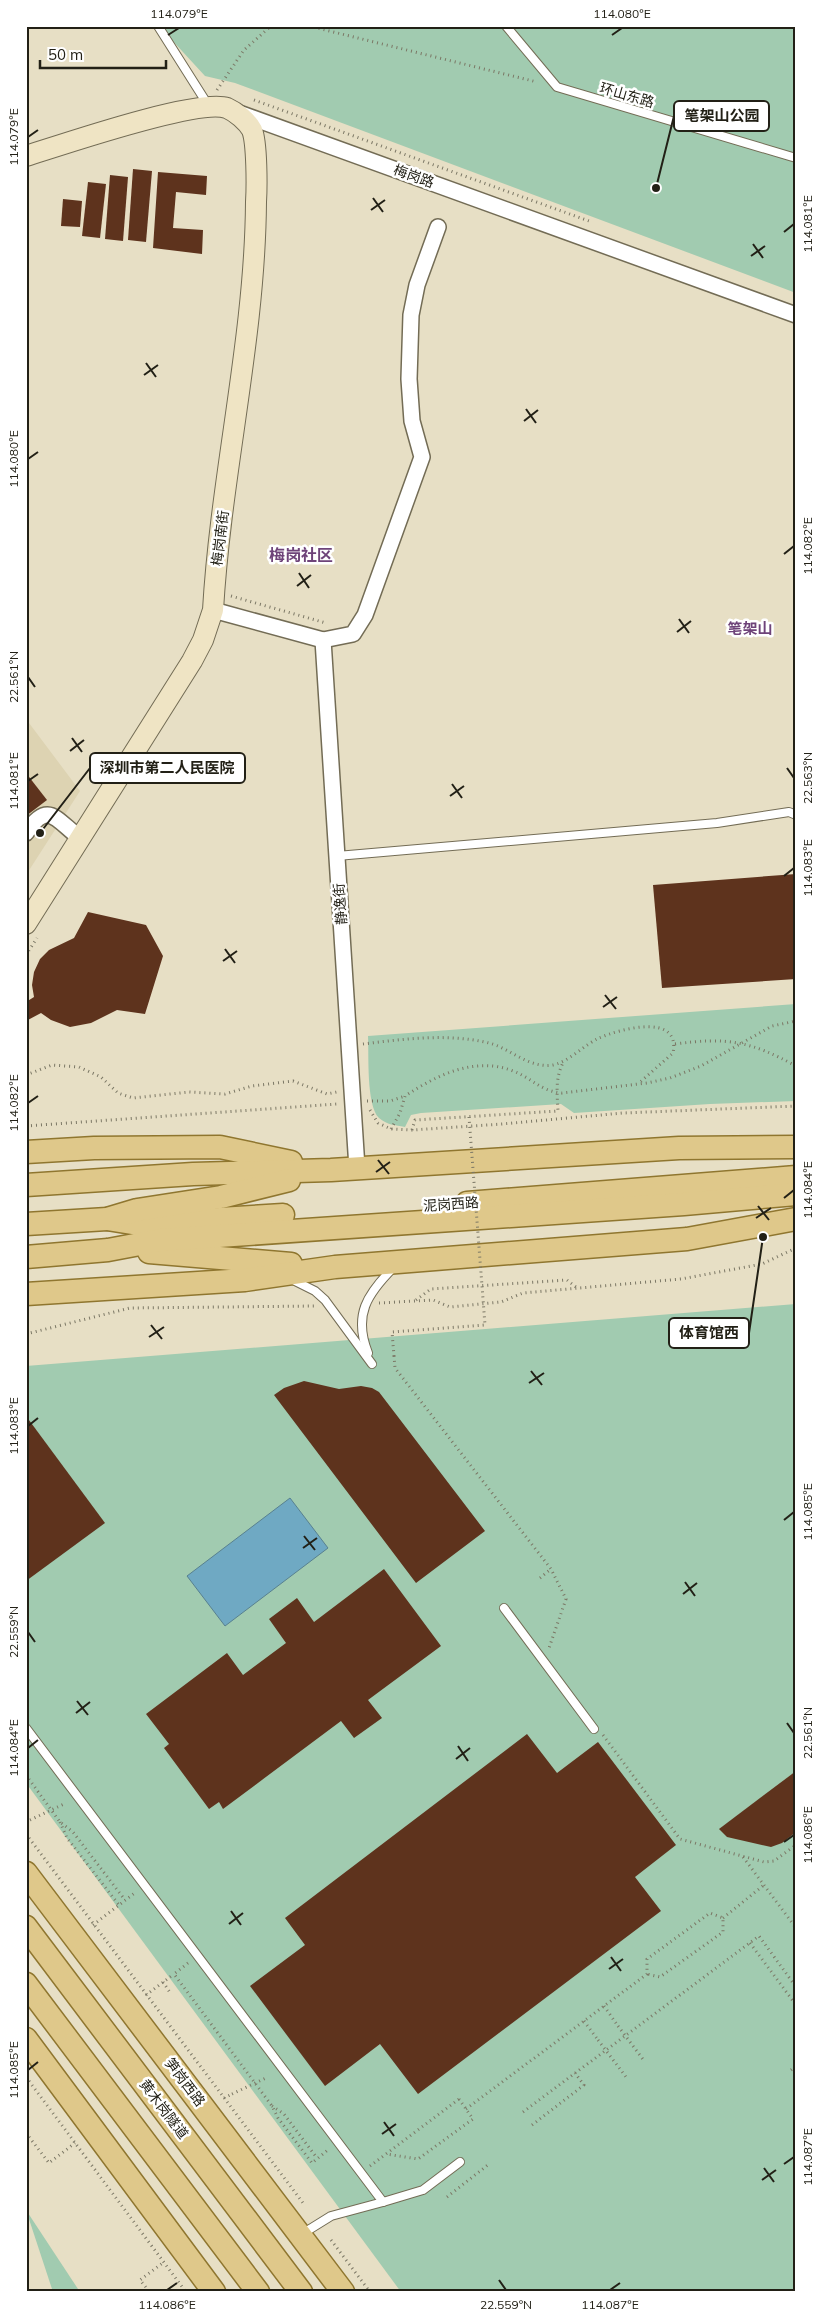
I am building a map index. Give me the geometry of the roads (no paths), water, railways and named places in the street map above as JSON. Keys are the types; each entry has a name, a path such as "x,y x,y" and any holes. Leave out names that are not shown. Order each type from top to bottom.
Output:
{"main road":[{"name":"泥岗西路","path":"26,1185 193,1174 331,1170 679,1148 796,1147"},
{"path":"26,1152 103,1148 220,1148 331,1170"},
{"name":"泥岗西路","path":"107,1219 137,1210 221,1197 331,1170"},
{"name":"泥岗西路","path":"26,1224 107,1219 138,1224 309,1214 796,1177"},
{"name":"泥岗西路","path":"26,1257 108,1250 161,1240 256,1232 664,1205 796,1194"},
{"name":"泥岗西路","path":"26,1294 245,1280 399,1262 687,1239 796,1219"},
{"name":"泥岗西路","path":"108,1250 335,1268"},
{"name":"笋岗西路","path":"26,1873 343,2292"},
{"name":"黄木岗隧道","path":"26,1927 302,2292"},
{"path":"26,1984 258,2292"},
{"path":"26,2039 214,2292"}],"street":[{"name":"梅岗路","path":"26,156 175,112 213,98 218,106 796,315"},
{"name":"梅岗南街","path":"26,924 192,661 203,640 213,610 256,247 256,190 252,131 246,121 233,111"},
{"path":"213,610 323,640 353,634 365,615 422,457 412,421 409,379 411,316 417,285 438,227"},
{"name":"静逸街","path":"323,640 357,1168"},
{"path":"26,833 36,818 42,814 49,814 80,838"}],"lane":[{"path":"158,26 187,74 213,98"},
{"name":"环山东路","path":"506,26 557,87 796,158"},
{"path":"336,856 708,824 789,812 796,815"},
{"path":"275,1276 295,1280 316,1291 372,1364 365,1346 361,1314 378,1283 399,1262"},
{"path":"504,1608 596,1729"},
{"path":"26,1728 383,2202"},
{"path":"301,2235 331,2216 423,2190 460,2162"}],"water":[{"path":"290,1498 328,1548 225,1626 187,1576"}],"place":[{"name":"笔架山公园","path":"656,188"},
{"name":"深圳市第二人民医院","path":"40,833"},
{"name":"体育馆西","path":"763,1237"}],"district":[{"name":"梅岗社区","path":"301,555"},
{"name":"笔架山","path":"750,629"}]}
